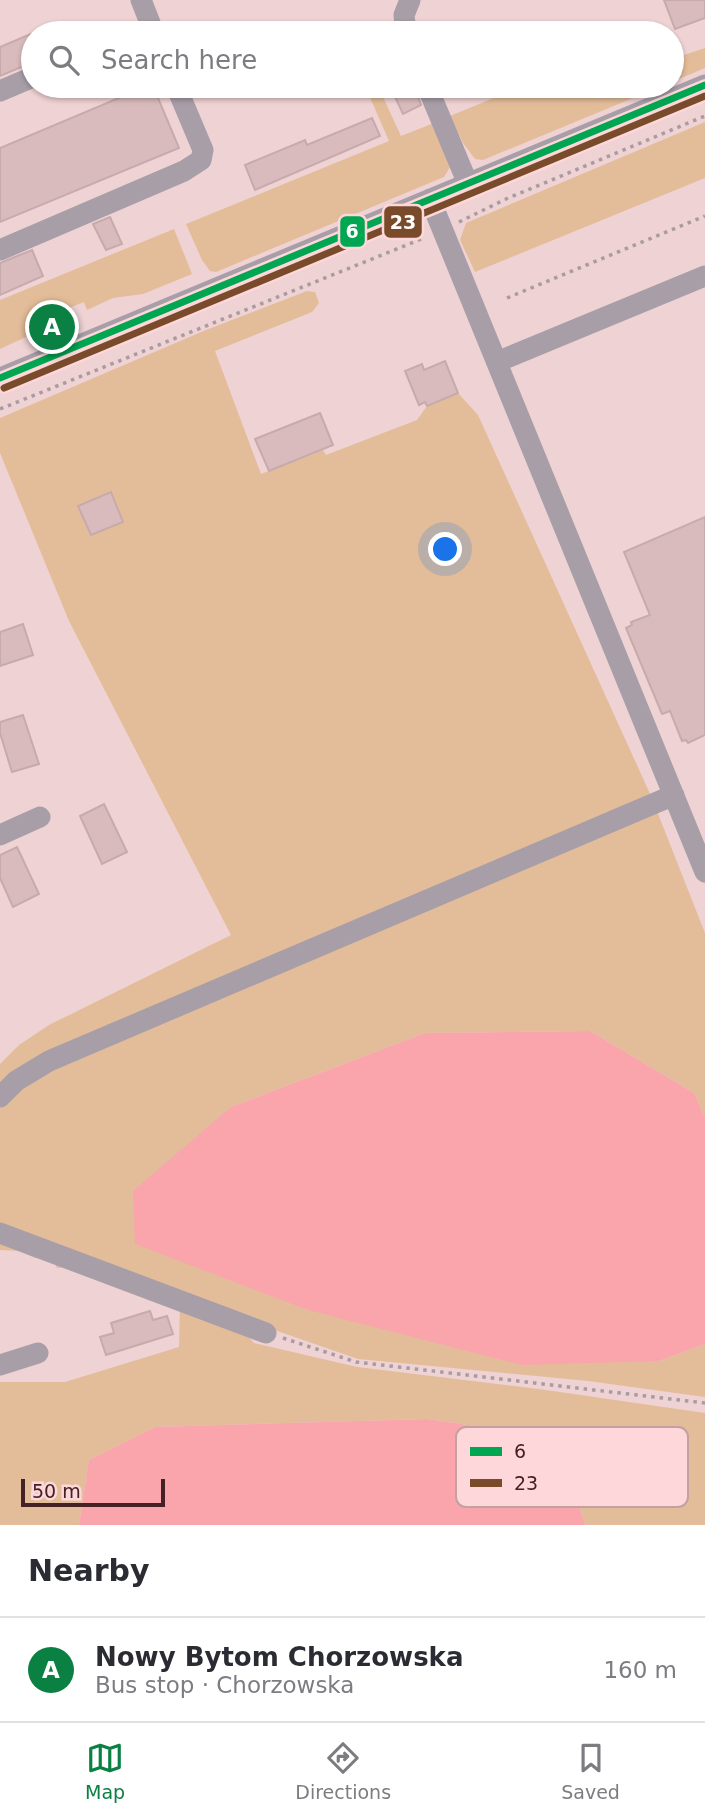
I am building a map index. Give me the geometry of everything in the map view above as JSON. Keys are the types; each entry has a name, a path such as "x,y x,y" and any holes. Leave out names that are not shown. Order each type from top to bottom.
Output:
{"street":[{"path":"141,0 145,21"},
{"path":"405,21 404,15 410,0"},
{"path":"0,91 21,82"},
{"path":"684,94 705,85"},
{"path":"0,250 184,171 201,160 203,150 181,98"},
{"path":"432,98 468,184"},
{"path":"0,378 674,98"},
{"path":"430,199 705,872"},
{"path":"497,362 705,276"},
{"path":"0,1097 16,1081 49,1061 674,795"},
{"path":"0,835 40,817"},
{"path":"0,1233 266,1333"},
{"path":"0,1365 38,1353"}],"path":[{"path":"0,409 443,230 506,199 705,116"},
{"path":"515,305 509,297 705,216"},
{"path":"266,1333 356,1362 705,1403"}],"shaded area":[{"path":"705,48 705,68 684,77 684,55"},
{"path":"370,98 384,98 401,136 434,123 450,167 444,177 216,272 210,271 202,260 186,224 389,141"},
{"path":"494,98 633,98 483,160 475,159 463,143 450,116"},
{"path":"705,122 705,178 475,272 460,240 466,223"},
{"path":"174,229 192,274 143,294 113,298 87,310 84,302 62,311 65,319 0,349 0,300"},
{"path":"307,291 315,292 319,303 312,312 215,351 261,474 323,450 326,455 417,420 427,406 458,393 478,415 651,796 705,933 705,1118 694,1093 590,1031 425,1033 231,1107 659,1361 705,1344 705,1397 588,1381 358,1359 260,1325 73,1267 57,1268 54,1261 45,1258 35,1258 20,1251 0,1250 0,1064 19,1045 49,1025 231,935 69,621 0,453 0,418 206,330"},
{"path":"590,1031 694,1093 705,1118 705,1344 659,1361 522,1365 308,1310 135,1244 133,1191 231,1107 425,1033"},
{"path":"180,1303 248,1336 254,1343 357,1367 705,1413 705,1525 585,1525 579,1507 688,1507 688,1427 480,1427 428,1419 155,1427 89,1460 79,1525 0,1525 0,1382 65,1382 179,1347"},
{"path":"428,1419 480,1427 456,1427 456,1507 579,1507 585,1525 79,1525 89,1460 155,1427"}],"building":[{"path":"664,0 705,0 705,18 684,26 684,21 672,21"},
{"path":"21,38 21,67 0,76 0,47"},
{"path":"119,98 158,98 179,148 0,222 0,148"},
{"path":"396,98 418,98 421,105 403,114"},
{"path":"372,118 380,136 255,190 245,165 305,140 307,145"},
{"path":"110,217 122,244 106,250 93,224"},
{"path":"32,250 43,276 0,295 0,263"},
{"path":"445,361 458,393 427,406 425,402 419,405 405,371 422,364 424,370"},
{"path":"320,413 333,445 269,471 255,439"},
{"path":"111,492 123,522 91,535 78,506"},
{"path":"705,517 705,735 688,743 686,740 682,741 670,711 662,714 626,628 632,625 631,622 650,615 624,552"},
{"path":"23,624 33,655 0,666 0,632"},
{"path":"23,715 39,764 12,772 0,733 0,722"},
{"path":"104,804 127,852 102,864 80,816"},
{"path":"17,847 39,894 13,907 0,878 0,855"},
{"path":"150,1311 153,1320 167,1316 173,1334 106,1355 100,1337 114,1333 111,1323"}],"transit line":[{"name":"6","path":"684,94 705,85"},
{"name":"23","path":"4,388 705,96"},
{"name":"6","path":"0,378 674,98"}],"place":[{"name":"Nowy Bytom Chorzowska","path":"52,327"}]}
